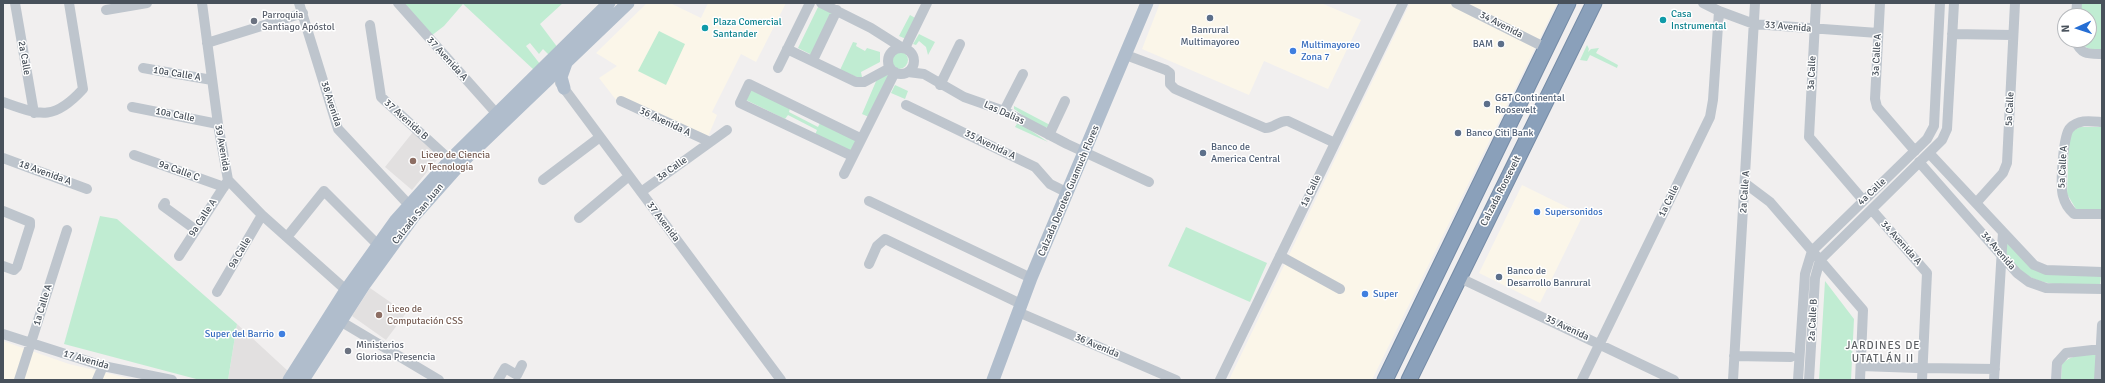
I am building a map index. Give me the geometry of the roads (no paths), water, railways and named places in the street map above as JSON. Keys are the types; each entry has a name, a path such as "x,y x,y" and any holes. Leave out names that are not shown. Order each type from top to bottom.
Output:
{"highway":[{"name":"Calzada Roosevelt","path":"1385,380 1568,3"},
{"name":"Calzada Roosevelt","path":"1409,380 1458,277 1594,3"},
{"path":"1457,232 1457,246 1449,266 1451,273 1458,277"}],"main road":[{"name":"Calzada San Juan","path":"289,380 377,244 409,204 496,113 610,3"},
{"name":"Calzada San Juan","path":"303,380 364,284 419,210 463,161 628,3"},
{"name":"Calzada Doroteo Guamuch Flores","path":"993,380 1031,278 1147,3"},
{"path":"564,88 561,77 566,63"}],"street":[{"name":"2a Calle","path":"15,3 34,113"},
{"path":"3,102 34,113 58,111 82,89 68,3"},
{"path":"106,10 147,3"},
{"name":"39 Avenida","path":"202,3 226,184 346,290"},
{"name":"38 Avenida","path":"299,3 338,129 409,204"},
{"path":"778,68 810,3"},
{"path":"821,3 837,10 903,47 913,54 913,66 908,72 901,74 892,70 888,60 890,52 903,47 926,3"},
{"name":"1a Calle","path":"1220,380 1403,3"},
{"name":"34 Avenida","path":"1456,3 1546,48"},
{"name":"33 Avenida","path":"1703,3 1719,11 1754,24 1814,30 1878,33"},
{"name":"2a Calle A","path":"1733,380 1746,184 1755,3"},
{"name":"3a Calle","path":"1816,3 1809,131 1812,142 1863,200"},
{"name":"3a Calle A","path":"1880,3 1875,99 1876,107 1915,151"},
{"name":"4a Calle","path":"1798,380 1795,357 1805,274 1812,250 1927,139 1934,126 1940,3"},
{"name":"4a Calle","path":"1820,260 1942,140 1947,129 1948,120 1954,3"},
{"name":"5a Calle","path":"1976,203 2006,168 2015,3"},
{"name":"37 Avenida A","path":"398,4 496,113"},
{"path":"813,60 837,10"},
{"name":"1a Calle","path":"1582,380 1710,117 1713,100 1719,11"},
{"path":"207,43 302,13"},
{"name":"37 Avenida B","path":"370,25 381,97 450,160"},
{"path":"1952,34 2014,35"},
{"path":"940,85 960,44"},
{"path":"787,48 856,82 864,82 892,70"},
{"path":"2078,48 2085,53 2102,54"},
{"path":"1126,55 1166,70 1170,73 1170,84 1175,89 1265,128 1269,128 1283,120 1288,121 1335,143"},
{"name":"Las Dalias","path":"914,58 924,74 940,85 964,97 1004,111 1049,135 1149,182"},
{"name":"37 Avenida","path":"546,64 781,380"},
{"name":"10a Calle A","path":"143,68 212,80"},
{"path":"844,174 892,70"},
{"name":"Las Dalias","path":"908,72 924,74"},
{"path":"1004,111 1023,74"},
{"path":"852,156 740,103 749,84 860,138"},
{"path":"1049,135 1065,100"},
{"name":"36 Avenida A","path":"621,101 707,145"},
{"name":"35 Avenida A","path":"906,105 1035,167 1050,184 1068,193"},
{"name":"10a Calle","path":"132,106 218,124"},
{"path":"1935,120 1948,120"},
{"name":"5a Calle A","path":"2102,122 2079,121 2068,129 2065,140 2062,194 2066,206 2074,214 2102,214"},
{"name":"3a Calle","path":"641,192 727,130"},
{"path":"543,180 600,137"},
{"name":"34 Avenida","path":"1929,153 2034,265 2040,268 2102,272"},
{"name":"9a Calle C","path":"134,155 226,184"},
{"name":"18 Avenida A","path":"3,158 87,188"},
{"name":"34 Avenida","path":"1919,162 2017,272 2030,282 2046,288 2102,289"},
{"path":"579,218 629,176"},
{"path":"1887,178 1895,187"},
{"name":"9a Calle A","path":"179,256 226,184"},
{"path":"1746,184 1770,202 1863,310 1860,380"},
{"path":"287,237 324,191 377,244"},
{"path":"869,201 1031,278"},
{"path":"165,203 163,206 196,230"},
{"name":"34 Avenida A","path":"1872,210 1924,269 1928,277 1920,368"},
{"path":"3,211 30,222 17,267 14,270 3,266"},
{"path":"1974,224 1984,212"},
{"name":"9a Calle","path":"217,292 262,215"},
{"path":"1840,223 1849,232"},
{"name":"1a Calle A","path":"20,380 67,230"},
{"path":"1994,380 2003,232"},
{"name":"36 Avenida","path":"869,264 877,246 885,239 1019,308 1176,380"},
{"path":"1280,256 1340,289"},
{"name":"2a Calle B","path":"1810,380 1815,278 1820,260"},
{"name":"35 Avenida","path":"1458,277 1674,380"},
{"path":"340,321 439,380"},
{"path":"2099,380 2102,325"},
{"name":"17 Avenida","path":"3,334 103,366 172,380"},
{"path":"2056,380 2057,363 2066,353 2101,349"},
{"path":"1734,356 1810,358"},
{"path":"498,380 505,368 517,375 522,365"},
{"path":"97,380 103,366"},
{"path":"1861,366 1995,369"},
{"path":"1920,368 1922,380"}],"place":[{"name":"Banrural Multimayoreo","path":"1210,18"},
{"name":"Casa Instrumental","path":"1663,20"},
{"name":"Parroquia Santiago Apóstol","path":"254,21"},
{"name":"Plaza Comercial Santander","path":"705,28"},
{"name":"BAM","path":"1501,44"},
{"name":"Multimayoreo Zona 7","path":"1293,51"},
{"name":"G&T Continental Roosevelt","path":"1487,104"},
{"name":"Banco Citi Bank","path":"1458,133"},
{"name":"Banco de America Central","path":"1203,153"},
{"name":"Liceo de Ciencia y Tecnología","path":"413,161"},
{"name":"Supersonidos","path":"1537,212"},
{"name":"Banco de Desarrollo Banrural","path":"1499,277"},
{"name":"Super","path":"1365,294"},
{"name":"Liceo de Computación CSS","path":"379,315"},
{"name":"Super del Barrio","path":"282,334"},
{"name":"Ministerios Gloriosa Presencia","path":"348,351"}],"district":[{"name":"JARDINES DE UTATLÁN II","path":"1883,352"}]}
